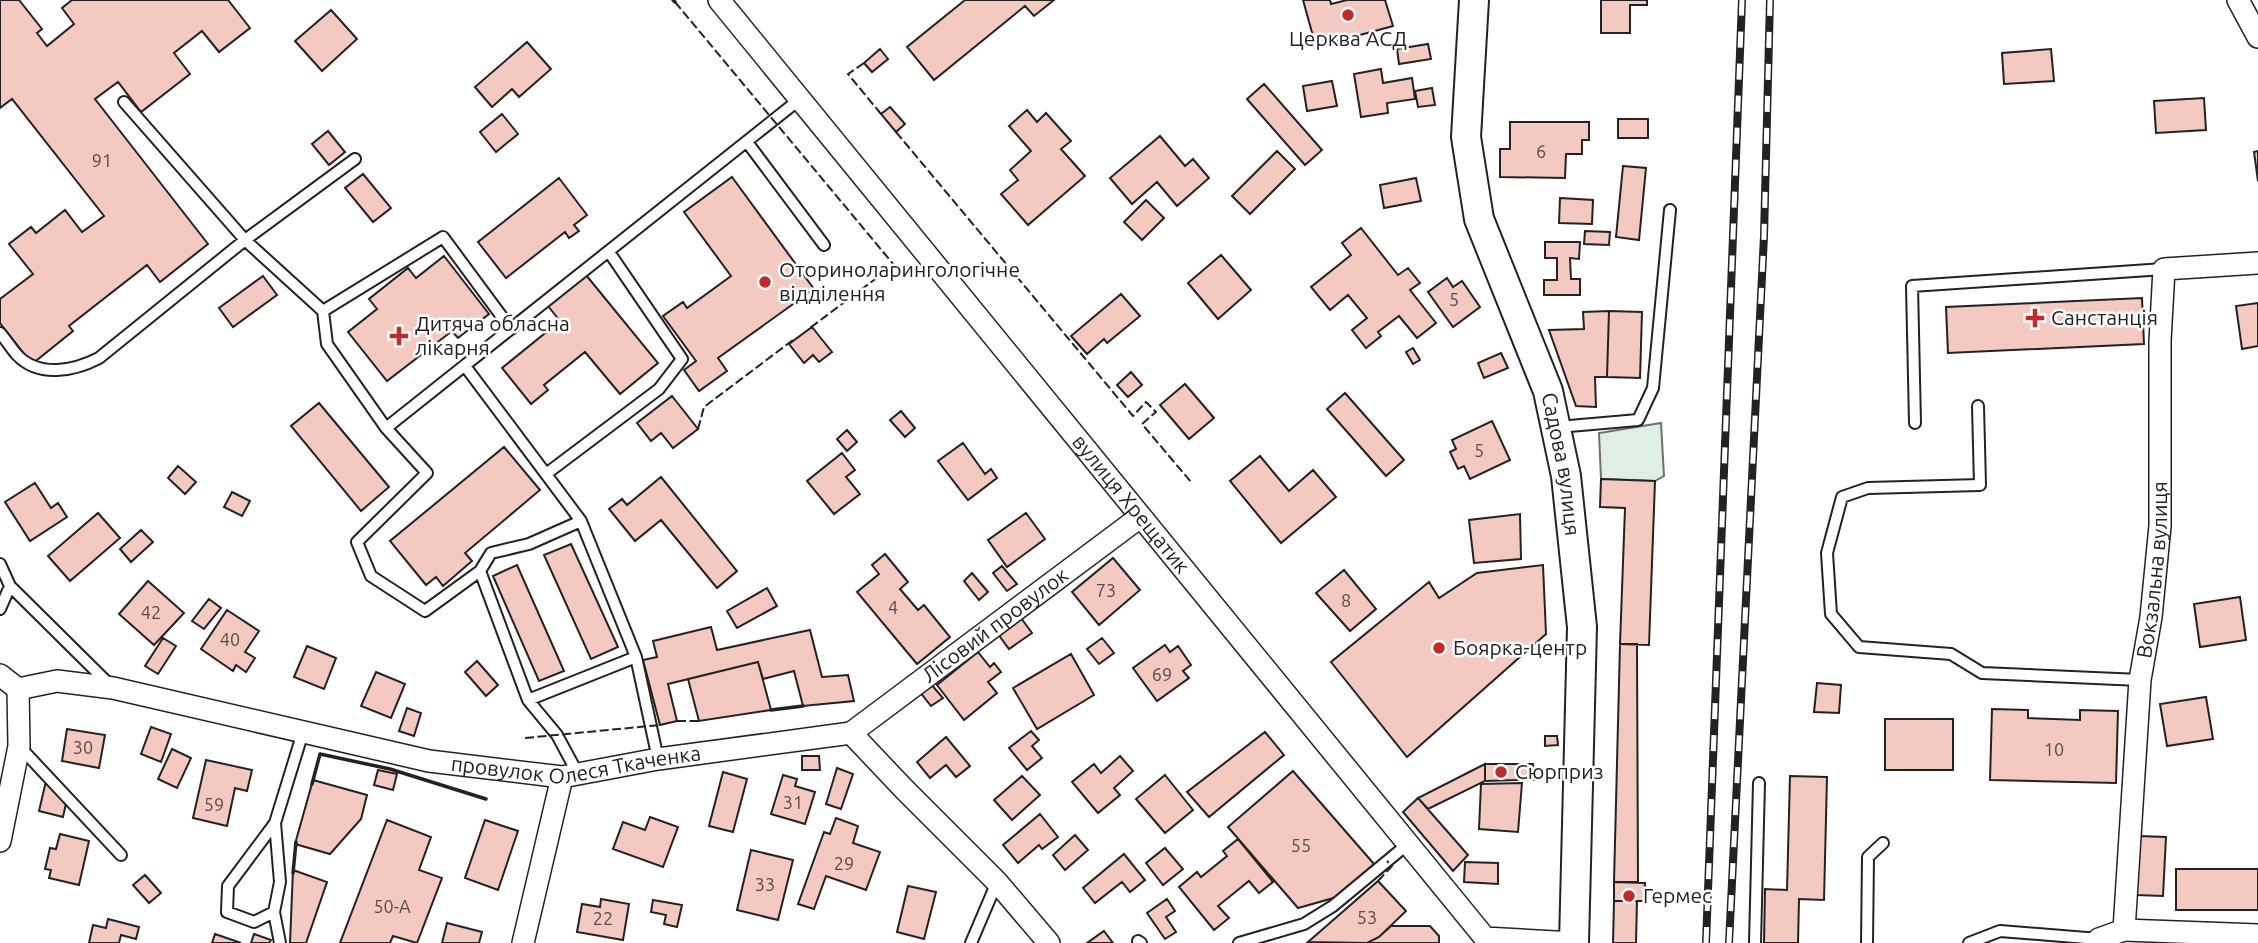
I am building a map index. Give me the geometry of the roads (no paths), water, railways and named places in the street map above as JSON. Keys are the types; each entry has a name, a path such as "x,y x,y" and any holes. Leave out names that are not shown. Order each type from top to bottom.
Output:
{"street":[{"name":"вулиця Хрещатик","path":"719,0 1322,737 1377,808 1409,843 1485,941 1574,943"},
{"name":"Садова вулиця","path":"1474,0 1466,137 1479,219 1548,391 1566,476 1582,627 1574,943"},
{"path":"2238,0 2258,37"},
{"path":"2164,269 2258,263"},
{"name":"Вокзальна вулиця","path":"2124,930 2140,680 2151,617 2160,526 2160,341 2164,269"},
{"name":"Лісовий провулок","path":"852,733 1140,517"},
{"path":"0,675 18,689 19,746 0,841"},
{"name":"провулок Олеся Ткаченка","path":"18,689 57,681 113,688 429,761 570,775 658,759 852,733"},
{"path":"852,733 997,882 1049,943"},
{"path":"523,943 570,775"},
{"path":"2097,941 2124,930 2258,935"}],"lane":[{"path":"386,428 800,99"},
{"path":"124,102 245,240 323,311 327,344 386,428 428,473 357,542 371,576 425,611 480,571 491,553 529,544 582,521"},
{"path":"747,142 824,245"},
{"path":"0,333 19,357 38,367 59,371 80,368 99,358 245,240 355,159"},
{"path":"1556,427 1637,420 1653,388 1670,210"},
{"path":"323,311 443,237 511,329"},
{"path":"546,474 659,389 681,359 609,252"},
{"path":"1914,423 1912,286 2164,269"},
{"path":"465,366 582,521 636,657 658,759"},
{"path":"1978,406 1980,485 1868,488 1842,496 1827,552 1832,614 1859,647 1951,654 1982,673 2140,680"},
{"path":"0,564 10,586 113,688"},
{"path":"480,571 528,699 557,735 570,775"},
{"path":"0,609 10,586"},
{"path":"528,699 636,657"},
{"path":"274,912 254,922 227,912 228,886 275,823 303,732"},
{"path":"19,746 121,855"},
{"path":"1755,943 1759,783"},
{"path":"275,823 280,882 274,912 280,943"},
{"path":"1239,943 1304,923 1333,906 1409,843"},
{"path":"1867,943 1868,858 1883,843"},
{"path":"971,943 997,882"},
{"path":"1969,943 2000,931 2097,941"}],"railway":[{"path":"1706,943 1742,0"},
{"path":"1729,943 1764,236 1770,0"}],"place":[{"name":"Церква АСД","path":"1348,15"},
{"name":"Оториноларингологічне відділення","path":"765,282"},
{"name":"Санстанція","path":"2035,318"},
{"name":"Дитяча обласна лікарня","path":"399,336"},
{"name":"Боярка-центр","path":"1439,648"},
{"name":"Сюрприз","path":"1501,772"},
{"name":"Гермес","path":"1629,896"}]}
